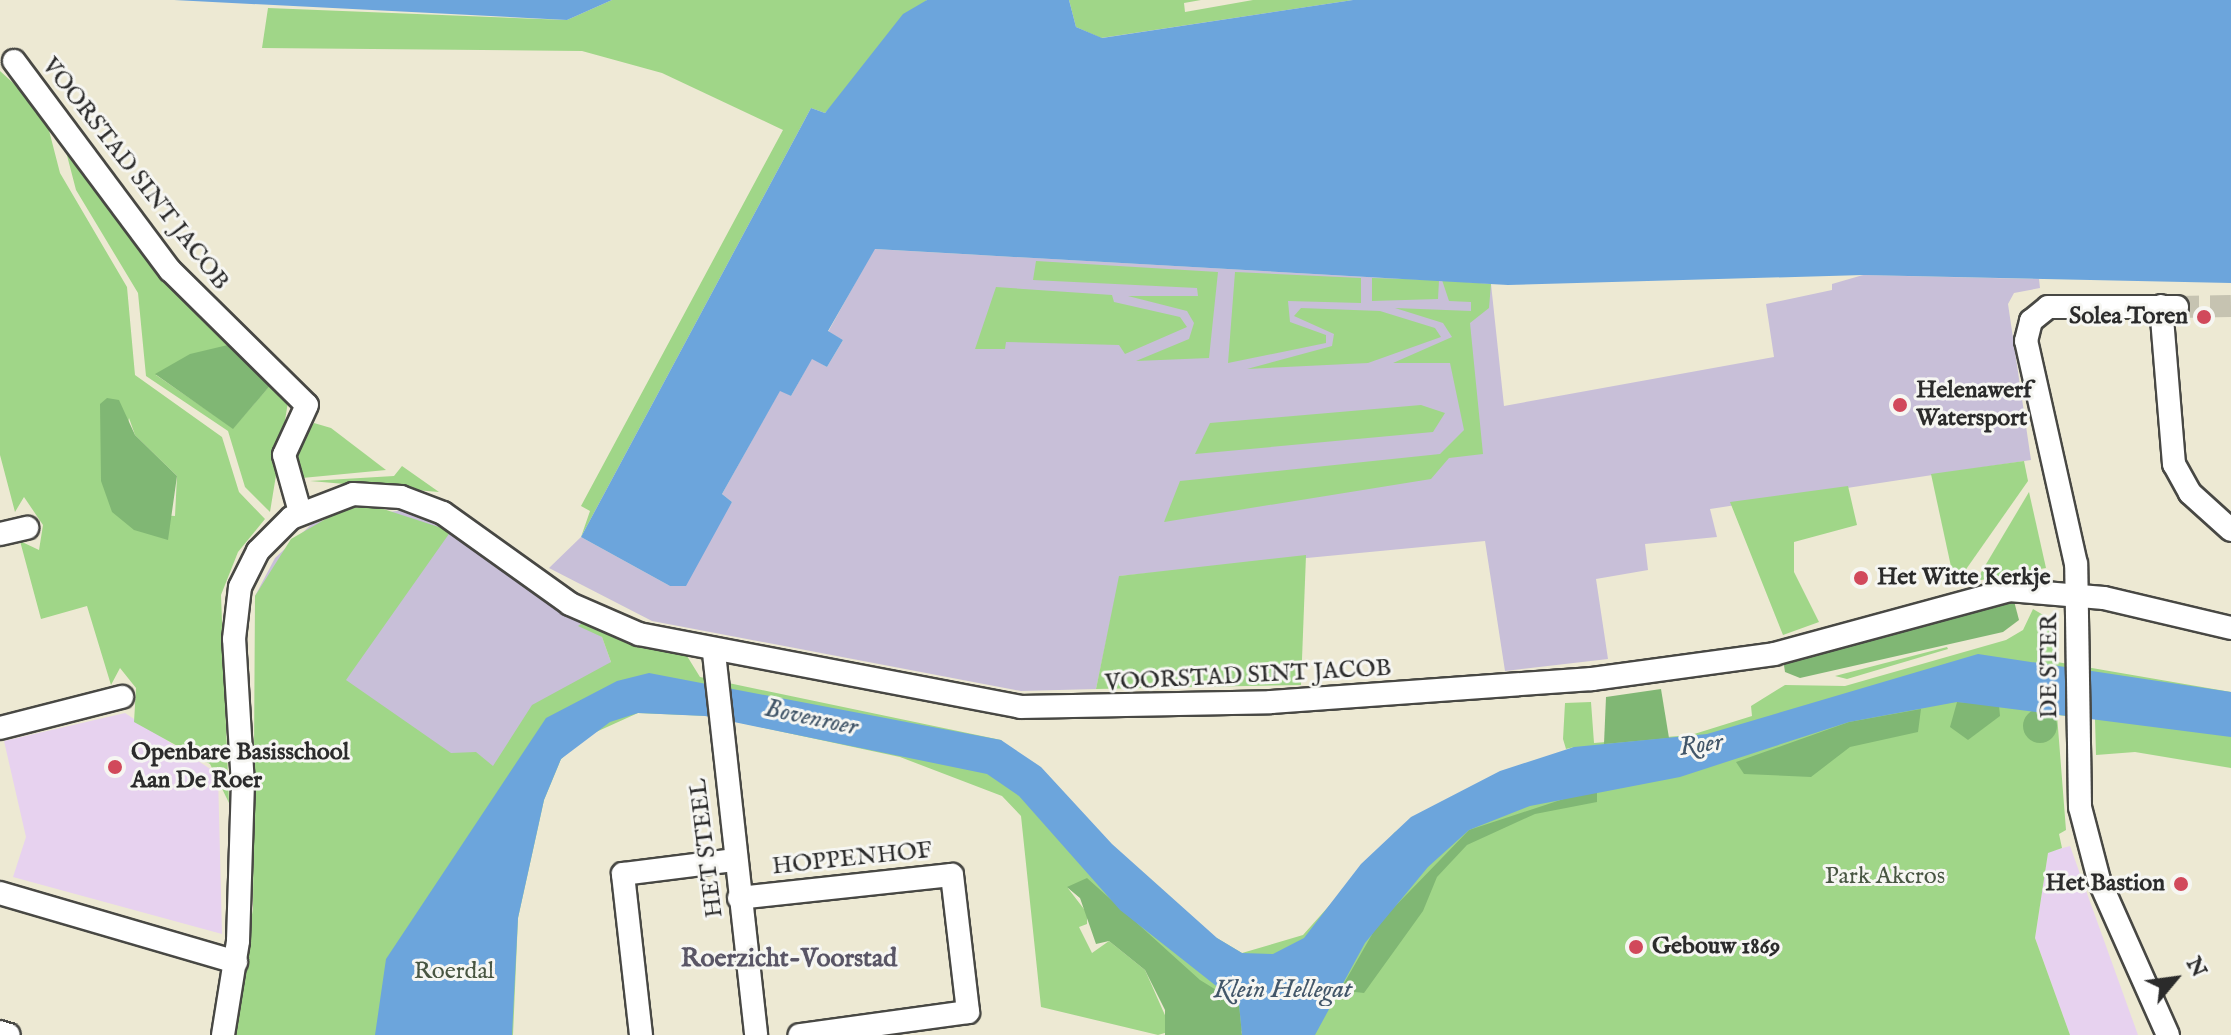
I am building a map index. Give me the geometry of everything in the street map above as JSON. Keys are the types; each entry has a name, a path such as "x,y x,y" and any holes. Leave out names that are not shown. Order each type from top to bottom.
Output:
{"street":[{"name":"VOORSTAD SINT JACOB","path":"14,61 170,270 307,405 284,455 300,512"},
{"name":"DE STER","path":"2168,1035 2099,880 2080,807 2076,740 2076,594 2026,341 2031,321 2061,306 2169,306 2174,464 2200,505 2231,530"},
{"name":"VOORSTAD SINT JACOB","path":"223,1035 236,962 243,785 234,639 240,587 258,551 280,527 300,512 353,494 401,497 443,513 570,604 639,634 714,653 1020,707 1211,705 1592,679 1774,654 2009,590 2076,594 2231,628"},
{"path":"0,534 27,528"},
{"name":"HET STEEL","path":"714,653 722,751 756,1035"},
{"path":"0,728 122,697"},
{"path":"641,1035 623,874 734,860"},
{"name":"HOPPENHOF","path":"739,898 952,875 968,1012 800,1035"},
{"path":"0,893 236,962"},
{"path":"0,1032 9,1035"}],"shaded area":[{"path":"874,249 1491,284 1504,406 1774,357 1766,304 1832,290 1832,284 1863,275 2039,279 2040,288 2014,293 2008,304 2031,460 1710,509 1717,537 1645,544 1648,570 1596,579 1608,659 1505,671 1485,541 1120,576 1096,689 1021,691 652,621 549,568 581,537 670,586 732,502 722,494 780,390 791,396 812,358 827,367 843,340 828,332"},
{"path":"404,510 451,531 602,637 611,662 502,793 371,717 255,596 275,558 314,522"},
{"path":"125,713 218,774 222,934 13,877 26,837 4,741"},
{"path":"2070,846 2138,1035 2070,1035 2035,938 2048,852"}],"green space":[{"path":"612,0 927,0 825,113 811,108 581,537 590,511 581,506 783,130 662,73 582,51 262,48 268,8 567,20"},
{"path":"1069,0 1201,0 1184,3 1185,12 1253,0 1353,0 1101,38 1076,27"},
{"path":"0,71 44,111 60,173 127,287 135,375 222,437 239,492 265,519 238,552 221,595 229,803 210,764 134,722 136,688 120,668 111,685 87,606 41,619 20,541 39,550 43,525 24,497 15,512 0,455","holes":["129,418 135,435 177,476 175,516 112,512"]},
{"path":"63,140 232,344 156,375 233,428 274,381 289,396 270,512 245,487 228,431 146,376 138,293 76,190"},
{"path":"1036,261 1218,272 1209,358 1136,361 1189,339 1194,323 1187,311 1128,296 1198,296 1197,288 1033,280"},
{"path":"1235,272 1361,278 1361,303 1288,301 1290,322 1326,335 1326,343 1228,363"},
{"path":"1372,278 1439,280 1438,299 1372,301"},
{"path":"1442,280 1491,284 1489,308 1470,323 1483,454 1449,458 1431,479 1164,522 1180,481 1440,454 1464,430 1450,363 1393,363 1452,337 1443,323 1395,308 1471,311 1471,302 1449,301"},
{"path":"996,287 1112,295 1114,302 1180,317 1187,327 1125,354 1119,345 1006,342 1005,349 975,349"},
{"path":"1301,308 1380,311 1435,328 1441,337 1368,363 1247,369 1332,346 1334,334 1294,316"},
{"path":"232,344 274,381 233,429 155,374 190,354"},
{"path":"107,398 119,400 135,435 177,476 168,540 134,530 112,512 101,481 100,404"},
{"path":"1421,405 1445,413 1433,432 1195,454 1210,423"},
{"path":"314,423 331,428 386,470 302,478 292,452"},
{"path":"2024,461 2028,481 1955,585 1931,474"},
{"path":"402,466 439,492 310,481 394,476"},
{"path":"1848,486 1857,525 1794,542 1794,572 1819,622 1783,635 1730,502"},
{"path":"2029,492 2046,568 1976,581"},
{"name":"Park Akcros","path":"374,506 451,531 346,680 451,753 476,752 493,766 532,705 611,662 602,637 578,626 584,622 687,656 700,677 1001,740 1158,903 1242,953 1303,935 1395,832 1574,747 1566,749 1563,739 1565,703 1591,702 1594,743 1691,735 1752,716 1751,706 1785,685 1845,686 2006,640 2023,630 2033,609 2057,623 2057,662 2231,692 2231,768 2135,752 2096,755 2095,719 2057,715 2066,830 2059,834 2062,848 2048,853 2035,938 2070,1035 1246,1035 1067,887 1087,913 1087,924 1079,927 1092,953 1109,941 1145,970 1168,1022 1168,1032 1158,1035 1041,1007 1021,816 1002,796 900,757 709,716 638,713 585,737 561,759 544,800 518,918 513,1035 234,1035 253,908 255,596 291,539 343,509"},
{"path":"1306,555 1301,685 1096,689 1119,576"},
{"path":"2014,601 2019,620 2003,632 1800,678 1785,672 1783,659"},
{"path":"1947,647 1847,679 1835,676"},
{"path":"1661,689 1669,738 1604,744 1606,697"},
{"path":"1957,702 1999,705 2000,716 1968,740 1950,727"},
{"path":"1921,709 1918,732 1850,747 1811,777 1744,774 1736,762 1849,722"},
{"path":"2040,709 2052,714 2057,726 2052,738 2040,743 2028,738 2023,726 2028,714"},
{"path":"1597,788 1597,802 1535,814 1467,845 1437,877 1423,911 1364,993 1346,991 1335,999 1378,924 1469,830"},
{"path":"1087,878 1200,980 1239,1004 1242,1035 1165,1035 1165,1010 1145,970 1109,941 1096,944 1080,898 1067,887"}],"water":[{"path":"174,0 612,0 567,20"},
{"path":"927,0 1069,0 1076,27 1102,38 1353,0 2231,0 2231,283 1863,275 1508,285 875,249 828,331 843,340 827,367 812,359 791,396 780,391 722,494 732,502 686,586 670,586 581,537 811,108 825,113 903,14"},
{"name":"Roerdal","path":"1978,654 2231,692 2231,737 1957,702 1849,722 1680,777 1530,806 1469,830 1428,867 1365,943 1315,1035 1242,1035 1239,1004 1120,910 1019,796 987,774 705,716 638,713 610,722 561,759 544,800 518,918 512,1035 375,1035 386,959 546,718 617,681 649,673 1001,740 1041,767 1112,844 1217,938 1242,953 1273,954 1304,938 1361,864 1411,817 1500,771 1574,747 1707,734"}],"tunnel":[{"path":"2177,307 2231,306"}],"place":[{"name":"Solea Toren","path":"2204,317"},
{"name":"Helenawerf Watersport","path":"1900,405"},
{"name":"Het Witte Kerkje","path":"1861,578"},
{"name":"Openbare Basisschool Aan De Roer","path":"115,767"},
{"name":"Het Bastion","path":"2181,884"},
{"name":"Gebouw 1869","path":"1636,947"}],"district":[{"name":"Roerzicht-Voorstad","path":"789,959"}],"water label":[{"name":"Bovenroer","path":"811,718"},
{"name":"Roer","path":"1701,745"},
{"name":"Klein Hellegat","path":"1283,990"}]}
